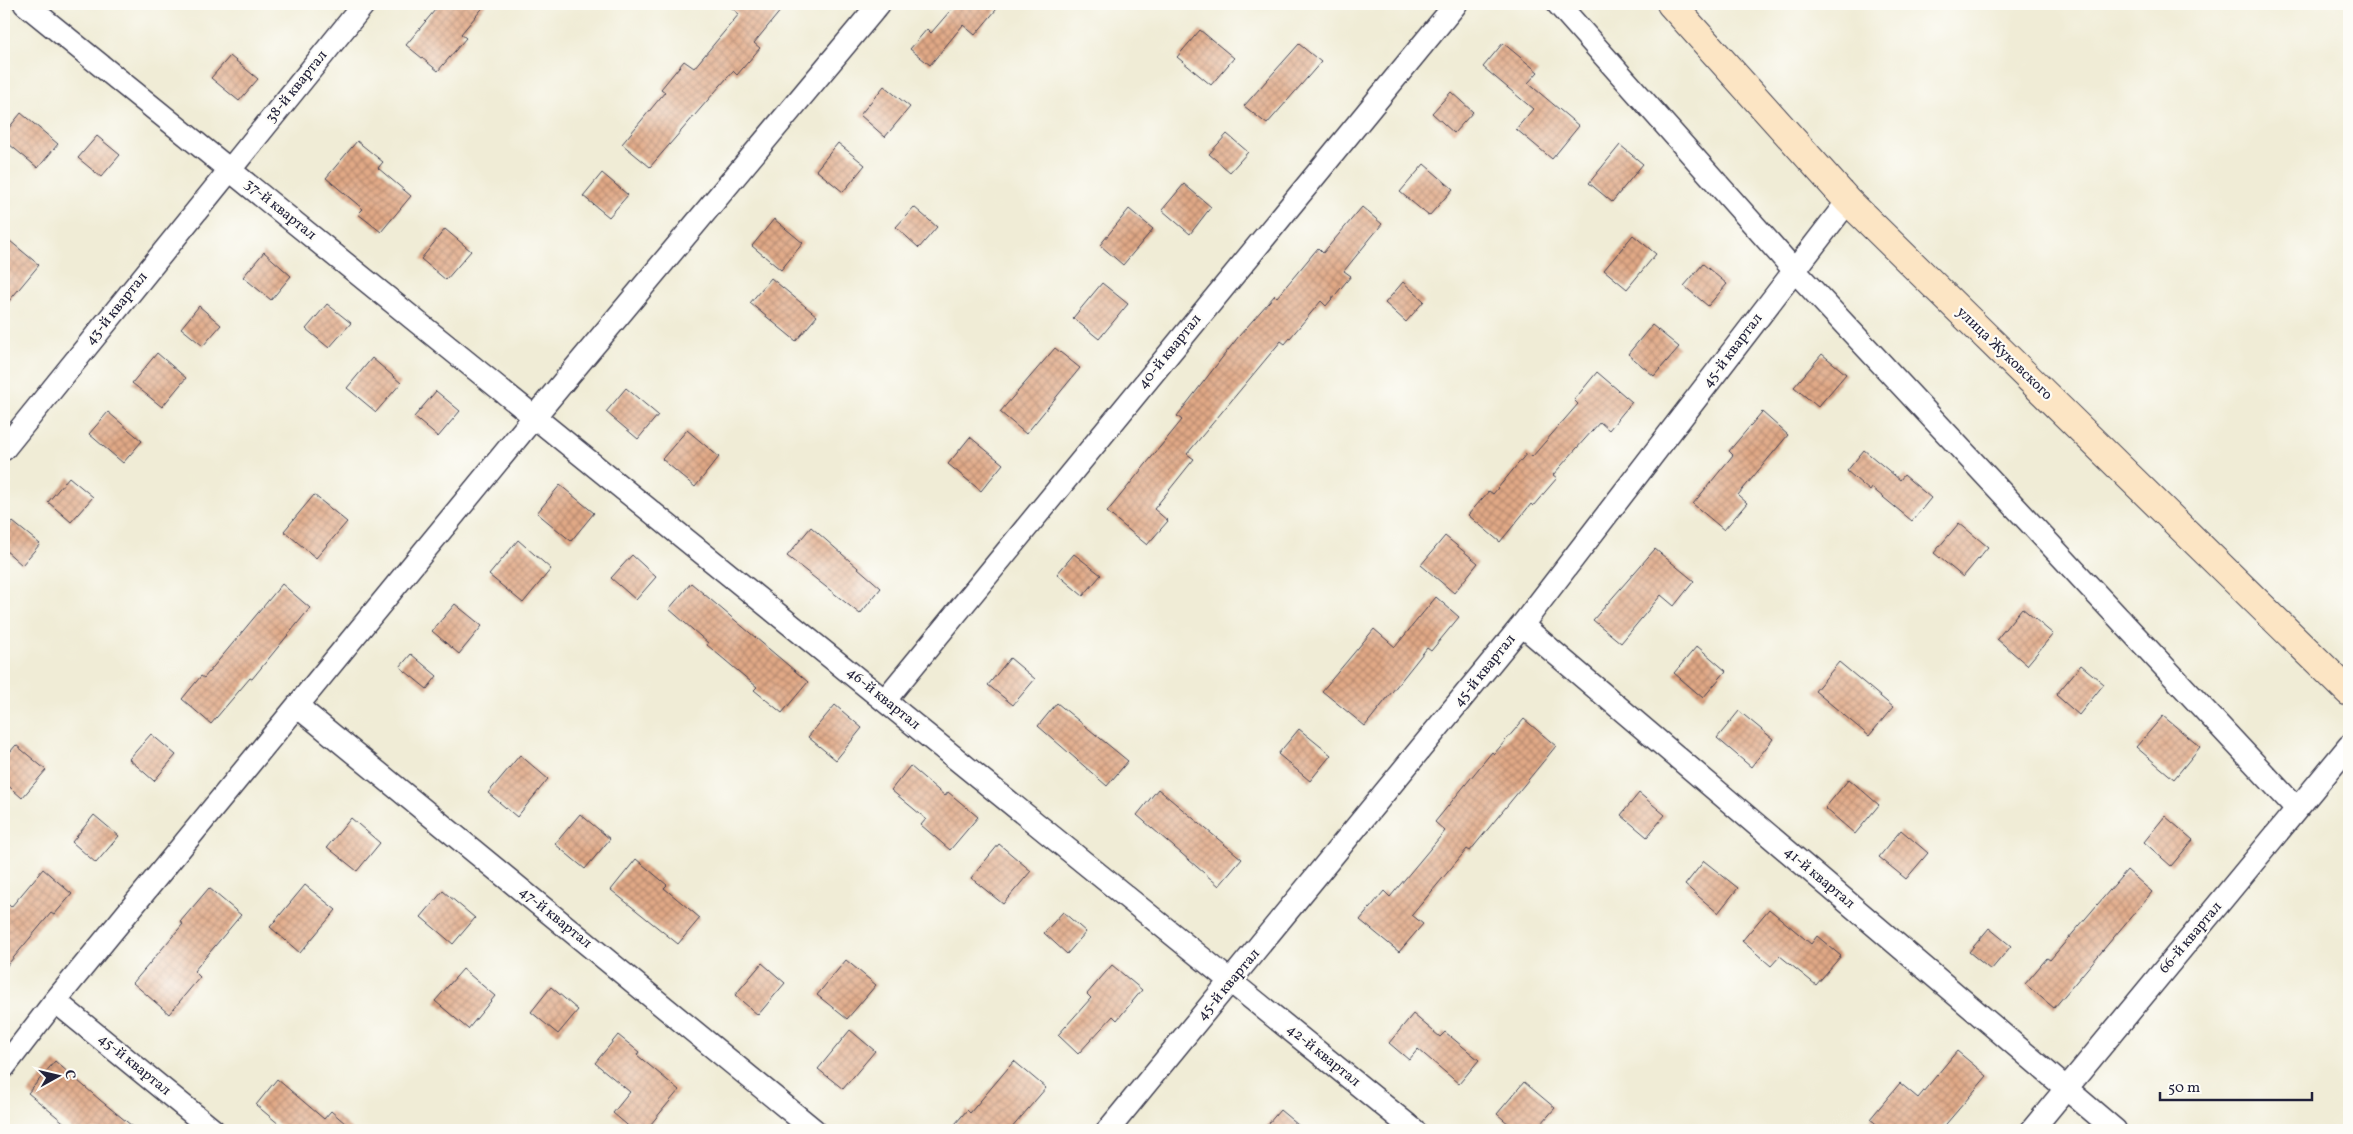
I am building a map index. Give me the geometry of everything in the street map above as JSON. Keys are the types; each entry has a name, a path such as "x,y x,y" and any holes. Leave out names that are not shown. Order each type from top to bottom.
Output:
{"street":[{"name":"37-й квартал","path":"25,4 535,416"},
{"name":"38-й квартал","path":"230,169 364,4"},
{"path":"4,1067 55,1001 535,416 879,4"},
{"name":"40-й квартал","path":"885,700 1456,4"},
{"path":"1558,4 1794,270 2297,809"},
{"name":"улица Жуковского","path":"1671,4 1848,201 2349,692"},
{"name":"43-й квартал","path":"4,449 230,169"},
{"name":"45-й квартал","path":"1108,1130 1232,982 1522,626 1848,201"},
{"name":"46-й квартал","path":"535,416 1232,982"},
{"name":"41-й квартал","path":"1522,626 2115,1130"},
{"name":"47-й квартал","path":"297,706 814,1130"},
{"name":"66-й квартал","path":"2032,1130 2349,746"},
{"name":"42-й квартал","path":"1232,982 1414,1130"},
{"name":"45-й квартал","path":"55,1001 213,1130"}],"building":[{"path":"440,4 486,4 461,34 466,38 438,71 406,45"},
{"path":"727,4 786,4 754,43 760,48 737,75 733,71 650,167 622,144 665,92 661,89 684,61 694,68 739,14"},
{"path":"956,4 1001,4 975,35 963,25 930,65 910,49 927,29 931,33"},
{"path":"1200,30 1234,58 1211,85 1177,57"},
{"path":"1503,43 1538,72 1528,83 1579,126 1552,159 1516,129 1533,109 1483,67"},
{"path":"1299,44 1321,62 1267,124 1244,106"},
{"path":"230,56 258,79 239,101 211,78"},
{"path":"884,86 910,107 885,137 860,115"},
{"path":"1451,92 1473,112 1454,133 1432,113"},
{"path":"21,113 58,144 38,168 4,140 4,134"},
{"path":"1227,134 1248,152 1230,172 1209,154"},
{"path":"97,136 120,155 101,177 78,158"},
{"path":"357,141 383,162 378,168 411,196 381,232 358,214 363,209 326,178"},
{"path":"838,143 865,165 843,192 816,170"},
{"path":"1620,145 1643,164 1612,202 1589,183"},
{"path":"1424,164 1453,189 1429,216 1400,192"},
{"path":"602,173 628,195 609,217 583,196"},
{"path":"1184,184 1211,207 1190,234 1162,210"},
{"path":"914,207 937,227 919,248 896,227"},
{"path":"1362,207 1382,224 1344,271 1351,276 1326,306 1321,301 1285,344 1281,341 1187,454 1194,459 1154,509 1168,521 1147,545 1107,512 1182,420 1177,416 1239,336 1275,295 1277,297 1318,248 1323,253"},
{"path":"1129,209 1153,229 1123,265 1100,245"},
{"path":"774,219 803,243 781,270 752,246"},
{"path":"445,229 471,251 446,280 421,259"},
{"path":"1633,235 1656,254 1627,289 1604,270"},
{"path":"4,236 39,265 4,307"},
{"path":"264,252 291,276 271,300 243,277"},
{"path":"1703,264 1727,284 1708,306 1684,286"},
{"path":"771,278 817,316 796,341 750,303"},
{"path":"1403,282 1424,301 1406,322 1385,303"},
{"path":"1102,283 1128,304 1099,339 1073,318"},
{"path":"327,304 351,323 329,348 306,329"},
{"path":"199,306 221,325 203,346 181,328"},
{"path":"1652,325 1679,347 1654,376 1628,354"},
{"path":"1055,348 1080,368 1026,434 1000,412"},
{"path":"157,353 186,378 162,407 132,383"},
{"path":"1822,354 1846,374 1818,407 1794,387"},
{"path":"372,358 401,383 376,412 347,388"},
{"path":"1597,372 1632,402 1609,430 1600,422 1553,475 1557,478 1533,506 1531,504 1500,542 1468,515 1489,491 1493,494 1527,453 1532,457 1578,404 1574,400"},
{"path":"626,388 658,415 638,439 606,412"},
{"path":"436,391 460,411 438,437 414,417"},
{"path":"108,412 142,441 123,463 89,434"},
{"path":"1762,412 1788,435 1738,495 1747,503 1724,530 1693,504 1733,455 1729,451"},
{"path":"687,430 719,457 695,487 662,459"},
{"path":"970,437 1003,464 981,491 948,464"},
{"path":"1864,450 1900,480 1904,475 1931,498 1912,521 1872,488 1870,491 1847,471"},
{"path":"69,477 93,497 71,522 48,502"},
{"path":"560,485 594,513 571,541 537,513"},
{"path":"314,495 347,522 316,558 284,531"},
{"path":"13,522 40,544 22,565 4,549 4,533"},
{"path":"1959,523 1988,547 1963,577 1934,553"},
{"path":"811,527 881,588 860,614 787,556"},
{"path":"1445,536 1478,563 1454,593 1421,565"},
{"path":"518,540 551,569 523,603 489,575"},
{"path":"1655,549 1694,581 1674,606 1661,595 1621,643 1593,620"},
{"path":"1074,554 1101,575 1083,596 1057,574"},
{"path":"632,555 656,577 636,600 611,578"},
{"path":"691,583 808,682 782,713 754,690 757,687 707,645 708,643 669,609"},
{"path":"282,584 310,608 252,679 250,678 211,724 182,699 201,676 204,678"},
{"path":"1436,597 1459,617 1431,651 1427,648 1365,726 1322,691 1374,629 1395,647"},
{"path":"455,604 482,626 459,654 432,631"},
{"path":"2022,608 2053,634 2027,665 1997,639"},
{"path":"1697,646 1726,671 1703,698 1674,673"},
{"path":"411,654 437,676 427,689 400,667"},
{"path":"1010,658 1035,679 1013,705 988,685"},
{"path":"1839,662 1893,707 1869,736 1815,691"},
{"path":"2081,665 2104,684 2079,715 2056,695"},
{"path":"1057,703 1128,761 1107,786 1038,726"},
{"path":"835,705 862,728 836,760 808,737"},
{"path":"1739,711 1773,739 1751,767 1717,738"},
{"path":"2163,716 2200,747 2174,779 2136,747"},
{"path":"1524,719 1556,746 1470,851 1467,849 1412,915 1423,924 1399,952 1360,920 1384,891 1390,897 1445,831 1435,822 1492,752 1494,754"},
{"path":"1299,729 1331,755 1310,781 1278,754"},
{"path":"151,734 176,755 154,781 129,759"},
{"path":"16,745 46,770 22,798 4,782 4,759"},
{"path":"520,755 548,779 517,817 488,793"},
{"path":"910,766 945,796 948,792 978,817 950,850 921,825 926,819 891,790"},
{"path":"1849,779 1879,805 1855,834 1825,808"},
{"path":"1158,789 1242,859 1219,886 1137,815"},
{"path":"1639,793 1665,815 1647,837 1621,815"},
{"path":"580,814 610,839 585,869 555,844"},
{"path":"94,815 119,836 96,863 72,842"},
{"path":"2165,816 2193,840 2171,866 2144,842"},
{"path":"351,818 380,843 357,871 327,847"},
{"path":"1901,830 1928,853 1906,879 1879,857"},
{"path":"999,844 1031,871 1003,904 971,878"},
{"path":"636,859 667,885 664,888 700,918 678,944 611,890"},
{"path":"1704,861 1738,888 1718,913 1685,885"},
{"path":"43,869 72,894 54,915 51,913 4,969 4,901 11,907"},
{"path":"2127,870 2152,892 2054,1008 2025,984 2047,958 2050,960"},
{"path":"305,885 336,910 300,953 270,927"},
{"path":"209,888 241,915 194,971 200,977 169,1014 133,983 183,924 180,922"},
{"path":"443,891 475,918 453,944 421,917"},
{"path":"1769,909 1811,944 1817,936 1841,956 1816,985 1780,956 1771,966 1742,941"},
{"path":"1063,912 1086,932 1067,954 1044,933"},
{"path":"1989,928 2011,946 1991,970 1969,952"},
{"path":"846,960 876,985 847,1019 817,995"},
{"path":"762,963 785,983 758,1015 735,995"},
{"path":"1112,965 1142,990 1117,1020 1113,1016 1078,1054 1058,1035 1091,998 1087,994"},
{"path":"463,969 495,996 468,1029 435,1001"},
{"path":"551,987 578,1010 558,1034 531,1012"},
{"path":"1413,1014 1440,1037 1445,1032 1479,1060 1459,1084 1418,1049 1409,1060 1389,1043"},
{"path":"850,1030 875,1051 843,1089 818,1069"},
{"path":"618,1035 639,1052 637,1055 679,1090 646,1130 633,1130 613,1113 630,1092 595,1063"},
{"path":"1957,1051 1987,1076 1941,1130 1884,1130 1870,1119 1900,1083 1918,1098"},
{"path":"55,1061 137,1130 73,1130 28,1093"},
{"path":"1014,1061 1046,1088 1010,1130 950,1130 967,1110 970,1113"},
{"path":"277,1079 324,1119 331,1111 353,1130 286,1130 256,1105"},
{"path":"1524,1082 1555,1108 1536,1130 1516,1130 1497,1114"},
{"path":"1280,1110 1304,1130 1263,1130"}]}
